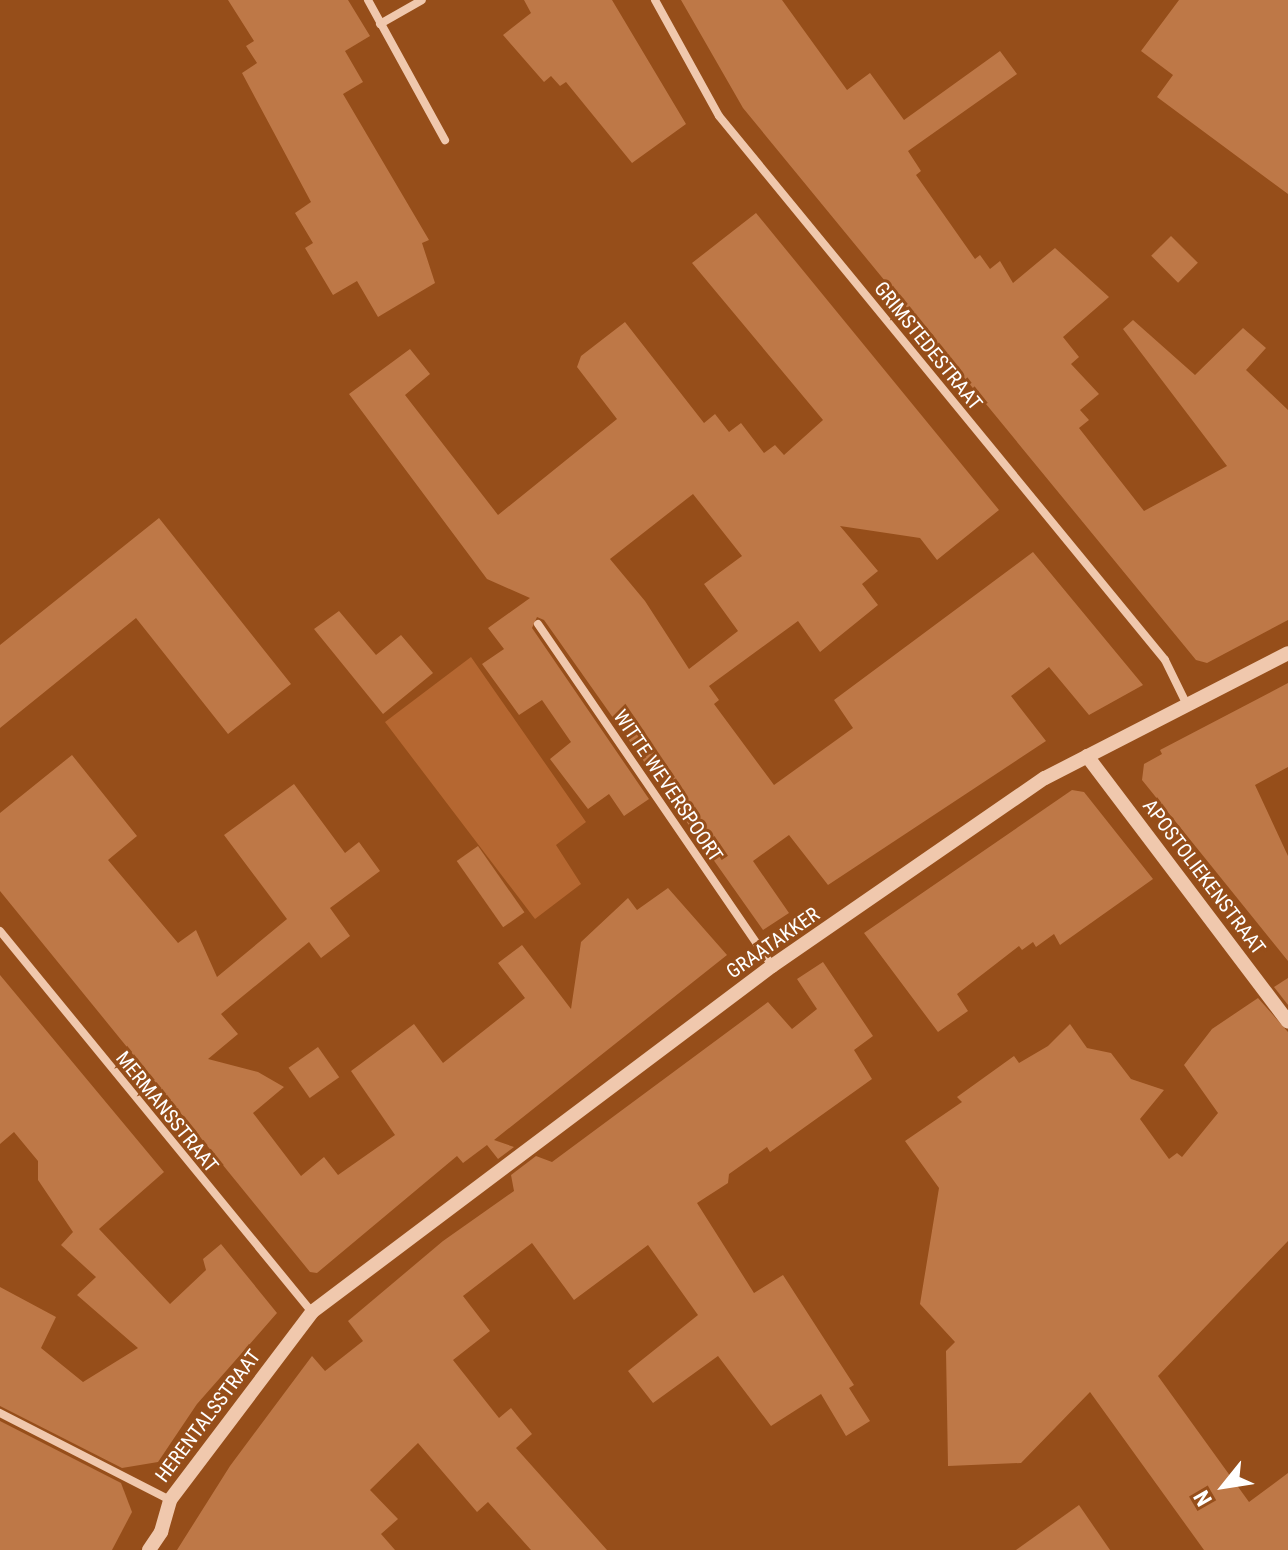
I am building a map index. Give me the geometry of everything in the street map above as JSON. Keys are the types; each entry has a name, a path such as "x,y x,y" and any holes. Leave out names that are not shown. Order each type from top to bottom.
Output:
{"street":[{"path":"368,0 445,140"},
{"path":"380,24 422,0"},
{"name":"GRIMSTEDESTRAAT","path":"655,0 719,116 1165,660 1187,706"},
{"name":"WITTE WEVERSPOORT","path":"538,624 772,966"},
{"name":"GRAATAKKER","path":"312,1312 772,966 1045,778 1288,653"},
{"name":"APOSTOLIEKENSTRAAT","path":"1087,756 1288,1022"},
{"name":"MERMANSSTRAAT","path":"0,931 312,1312"},
{"name":"HERENTALSSTRAAT","path":"149,1550 161,1532 170,1500 312,1312"},
{"path":"0,1413 170,1500"}],"shaded area":[{"path":"471,657 586,822 556,845 581,884 535,919 385,722"}],"building":[{"path":"228,0 348,0 370,36 345,51 363,82 343,94 429,240 422,243 435,283 378,317 357,281 333,295 305,248 313,243 295,213 311,202 242,73 257,63 246,46 254,41"},
{"path":"524,0 612,0 686,124 632,163 566,82 560,86 551,76 544,82 503,35 531,13"},
{"path":"681,0 782,0 847,90 870,73 904,120 1000,51 1017,74 908,151 921,171 916,175 975,259 980,255 990,269 1000,261 1013,283 1055,248 1109,297 1063,337 1079,357 1071,364 1099,394 1080,410 1089,420 1079,428 1144,511 1227,466 1123,329 1133,320 1195,375 1243,328 1266,348 1246,370 1288,410 1288,620 1207,663 1196,660 743,108"},
{"path":"1179,0 1288,0 1288,194 1157,97 1173,75 1141,51"},
{"path":"756,213 999,510 937,560 920,538 840,526 878,571 862,584 878,605 820,652 798,621 709,686 719,700 714,704 774,785 853,728 834,700 1033,552 1143,685 1089,715 1049,667 1011,696 1046,741 828,885 789,835 753,861 789,913 763,930 544,620 537,617 532,628 649,799 624,816 609,794 588,809 550,759 571,742 542,700 519,715 482,664 504,649 488,628 530,598 487,579 349,394 410,349 430,374 405,395 498,515 617,419 577,367 581,356 625,322 704,423 715,414 729,432 741,423 764,453 775,445 784,455 823,420 692,263","holes":["693,494 742,556 704,584 738,631 689,669 645,601 610,559"]},
{"path":"1171,236 1198,263 1178,283 1151,256"},
{"path":"159,518 291,684 228,734 136,618 0,728 0,645"},
{"path":"339,611 376,655 401,635 433,673 383,714 314,629"},
{"path":"1288,683 1288,767 1255,785 1288,856 1288,961 1142,780 1144,764 1162,754 1160,750"},
{"path":"72,755 137,836 108,860 178,943 196,930 217,977 287,919 224,835 294,784 345,853 359,842 380,871 330,908 350,936 321,958 309,942 221,1014 238,1034 208,1059 258,1072 284,1087 253,1113 301,1176 324,1157 338,1175 395,1135 351,1071 414,1024 443,1063 525,998 498,963 522,945 571,1009 581,942 628,898 637,910 668,888 727,955 494,1140 514,1147 498,1159 487,1145 463,1163 457,1156 317,1273 310,1272 0,891 0,813"},
{"path":"1072,790 1084,792 1153,879 1060,945 1054,934 1036,947 1033,942 1022,950 1019,946 957,994 968,1011 938,1032 864,933"},
{"path":"478,846 524,912 503,927 457,861"},
{"path":"823,962 873,1036 854,1050 872,1079 770,1152 767,1147 729,1174 728,1183 697,1203 754,1293 783,1275 854,1385 849,1388 870,1421 846,1436 821,1394 771,1426 718,1356 653,1403 628,1371 698,1315 648,1245 574,1300 532,1243 463,1296 490,1331 453,1360 499,1418 511,1408 532,1434 516,1448 607,1550 531,1550 488,1502 477,1512 418,1443 370,1490 398,1519 381,1534 395,1550 177,1550 230,1466 312,1356 325,1371 363,1341 348,1321 443,1241 514,1191 511,1175 536,1156 552,1162 768,1002 792,1029 817,1009 797,979"},
{"path":"0,975 164,1172 99,1229 170,1304 206,1270 203,1259 221,1244 277,1313 197,1404 158,1462 122,1468 0,1406 0,1287 56,1317 41,1348 83,1382 138,1348 77,1295 96,1277 61,1245 73,1232 38,1180 38,1161 14,1132 0,1144"},
{"path":"1288,978 1288,1005 1274,987"},
{"path":"1258,998 1288,1032 1288,1241 1158,1376 1249,1502 1288,1473 1288,1550 1204,1550 1090,1392 1021,1463 948,1466 946,1351 955,1342 920,1304 939,1188 905,1141 962,1102 957,1097 1014,1056 1019,1063 1048,1046 1070,1024 1087,1048 1111,1053 1131,1079 1164,1090 1140,1119 1169,1159 1177,1153 1182,1157 1218,1113 1184,1065 1212,1029"},
{"path":"318,1047 339,1077 310,1098 289,1068"},
{"path":"0,1421 121,1483 132,1512 112,1550 0,1550"},
{"path":"1079,1505 1110,1550 1016,1550"}]}
